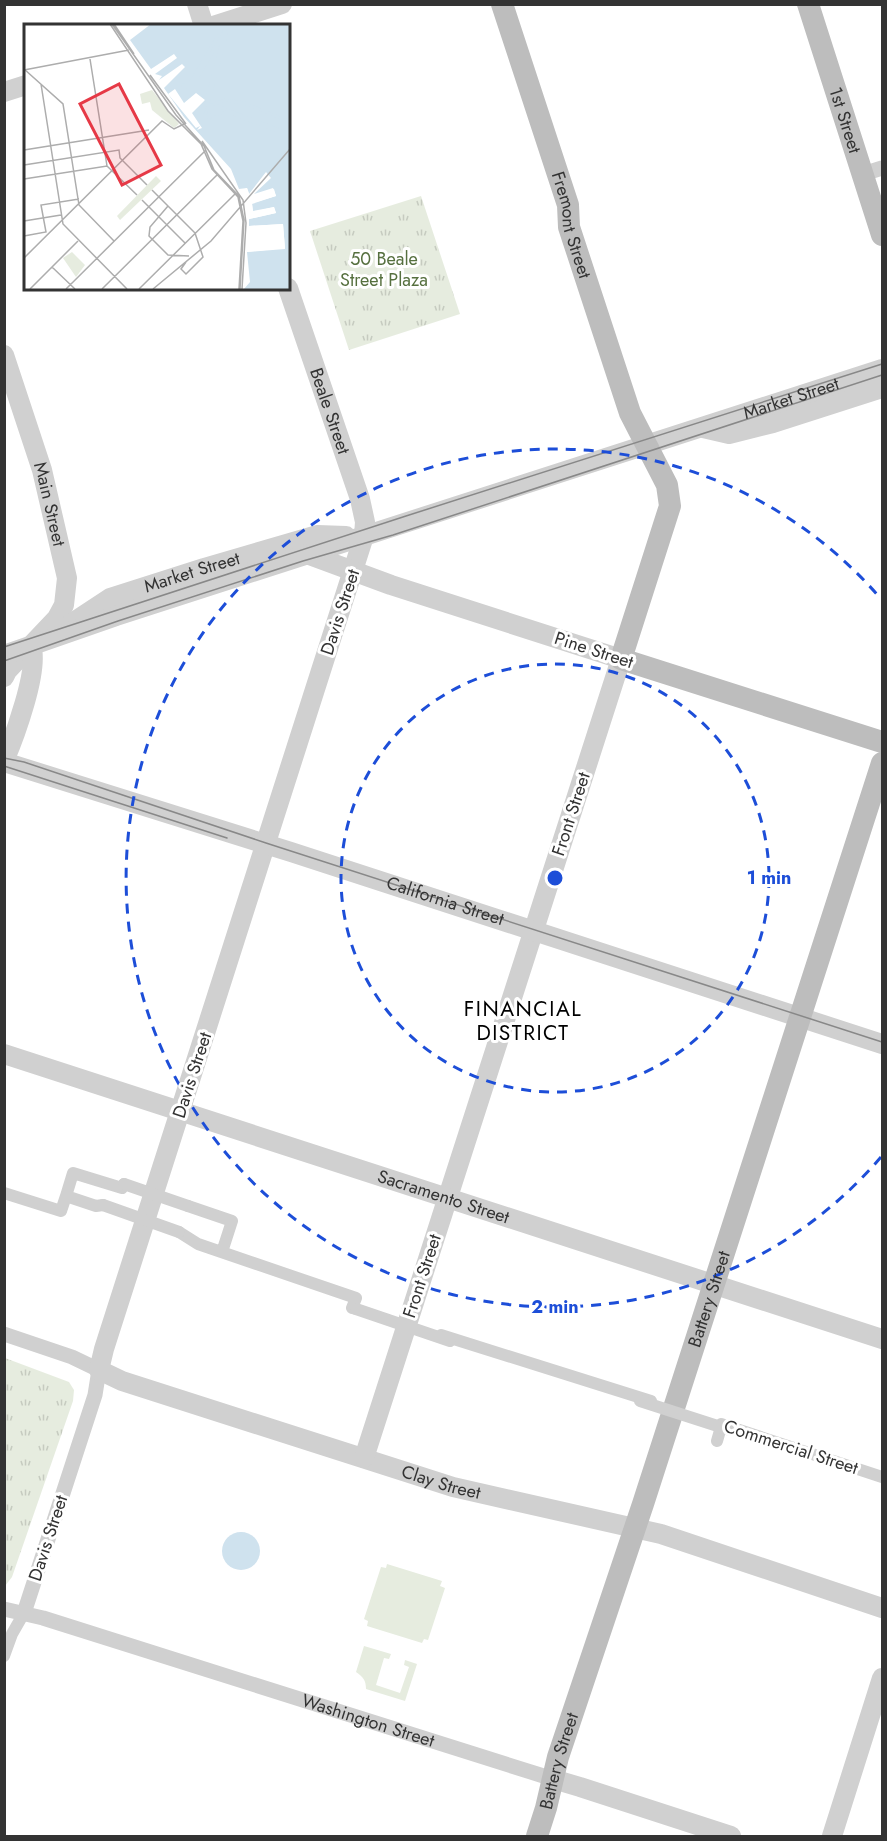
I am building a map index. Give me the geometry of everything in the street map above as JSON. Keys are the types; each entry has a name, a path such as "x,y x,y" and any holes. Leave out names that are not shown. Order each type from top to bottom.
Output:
{"main road":[{"name":"Fremont Street","path":"502,4 568,205 569,227 630,413 647,445"},
{"name":"1st Street","path":"808,4 873,171 882,235"},
{"name":"Front Street","path":"621,658 669,506 667,485 647,445"},
{"name":"Pine Street","path":"621,658 882,742"},
{"name":"Battery Street","path":"537,1836 561,1746 714,1284 882,763"}],"street":[{"path":"197,4 203,24"},
{"path":"219,24 282,4"},
{"path":"4,92 24,86"},
{"name":"Beale Street","path":"289,290 360,499 365,522 364,536"},
{"name":"Main Street","path":"4,355 42,470 67,578 64,605 57,618 4,676"},
{"name":"Market Street","path":"4,655 116,616 882,369"},
{"name":"Market Street","path":"700,428 729,434 772,423 882,388"},
{"name":"Market Street","path":"31,646 110,598 317,535 364,536"},
{"name":"Davis Street","path":"24,1613 95,1395 104,1350 364,536"},
{"name":"Pine Street","path":"307,554 391,585 621,658"},
{"path":"4,761 30,683 33,651 31,646"},
{"name":"Front Street","path":"364,1458 621,658"},
{"name":"California Street","path":"4,761 882,1044"},
{"name":"Sacramento Street","path":"4,1054 882,1339"},
{"path":"4,1192 61,1211 73,1173 122,1188 124,1184 232,1221 222,1252"},
{"path":"66,1196 96,1206 103,1205 179,1232 198,1244 356,1298 352,1308 450,1341 630,1396 726,1429 717,1441"},
{"path":"435,1333 652,1401"},
{"name":"Clay Street","path":"4,1334 72,1357 122,1381 453,1487 661,1534 882,1608"},
{"name":"Commercial Street","path":"699,1417 882,1477"},
{"name":"Washington Street","path":"4,1610 44,1618 731,1836"},
{"path":"4,1656 12,1634 24,1613"},
{"path":"832,1836 882,1678"}],"green space":[{"name":"50 Beale Street Plaza","path":"421,196 460,314 349,350 310,231"},
{"path":"5,1358 69,1382 74,1390 73,1401 12,1577 5,1586"},
{"path":"387,1564 442,1581 440,1586 445,1588 428,1640 424,1639 422,1643 367,1626 368,1621 364,1619 381,1567 386,1568"},
{"path":"364,1646 391,1654 389,1659 384,1658 376,1685 400,1693 409,1667 404,1665 405,1660 417,1664 405,1701 366,1689 364,1679 356,1672"}],"water":[{"path":"241,1532 255,1537 260,1551 255,1565 241,1570 227,1565 222,1551 227,1537"}],"tram line":[{"path":"4,647 882,364"},
{"path":"4,661 118,621 303,561 393,535 882,375"},
{"path":"4,758 24,762 266,843 882,1042"},
{"path":"4,766 227,838"}],"district":[{"name":"FINANCIAL DISTRICT","path":"523,1021"}]}
